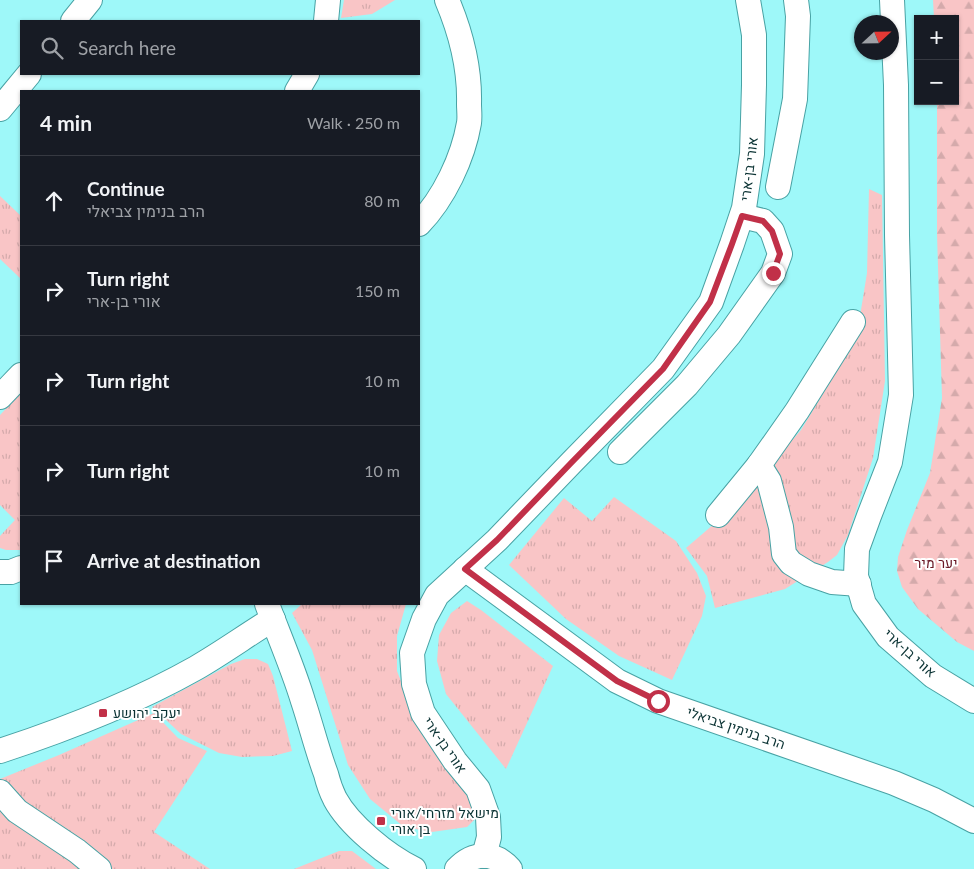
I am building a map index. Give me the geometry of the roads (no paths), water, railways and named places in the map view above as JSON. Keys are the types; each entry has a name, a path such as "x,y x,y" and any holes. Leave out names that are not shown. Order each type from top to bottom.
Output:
{"street":[{"path":"74,20 90,0"},
{"path":"326,20 328,0"},
{"path":"420,223 443,193 459,160 469,122 470,85 465,55 447,0"},
{"name":"אורי בן-ארי","path":"484,856 489,837 488,817 478,789 455,762 423,713 414,684 412,653 424,619 437,595 497,540 663,369 710,302 742,216 752,154 754,35 748,0"},
{"path":"778,188 795,99 798,16 796,0"},
{"name":"אורי בן-ארי","path":"892,0 896,84 897,235 902,395 890,462 857,549 856,576 864,604 888,637 933,676 974,701"},
{"path":"0,109 28,75"},
{"path":"297,90 306,75"},
{"path":"620,452 686,385 729,335 773,273 780,254 772,231 763,221 742,216"},
{"path":"718,516 759,465 798,411 853,322"},
{"path":"0,397 20,376"},
{"path":"759,465 769,482 781,527 784,554 790,563 808,574 832,582 859,584"},
{"path":"0,572 11,572 20,568"},
{"name":"הרב בנימין צביאלי","path":"465,569 617,681 658,701 894,782 974,820"},
{"path":"0,751 85,720 143,696 197,668 270,611 290,662 334,798 349,820 379,846 414,869"},
{"path":"0,792 17,811 77,851 99,869"},
{"path":"457,869 463,862 474,857 484,856 491,856 500,860 510,869"}],"place":[{"name":"יעקב יהושע","path":"103,713"},
{"name":"מישאל מזרחי/אורי בן אורי","path":"381,821"}],"park label":[{"name":"יער מיר","path":"936,563"}]}
